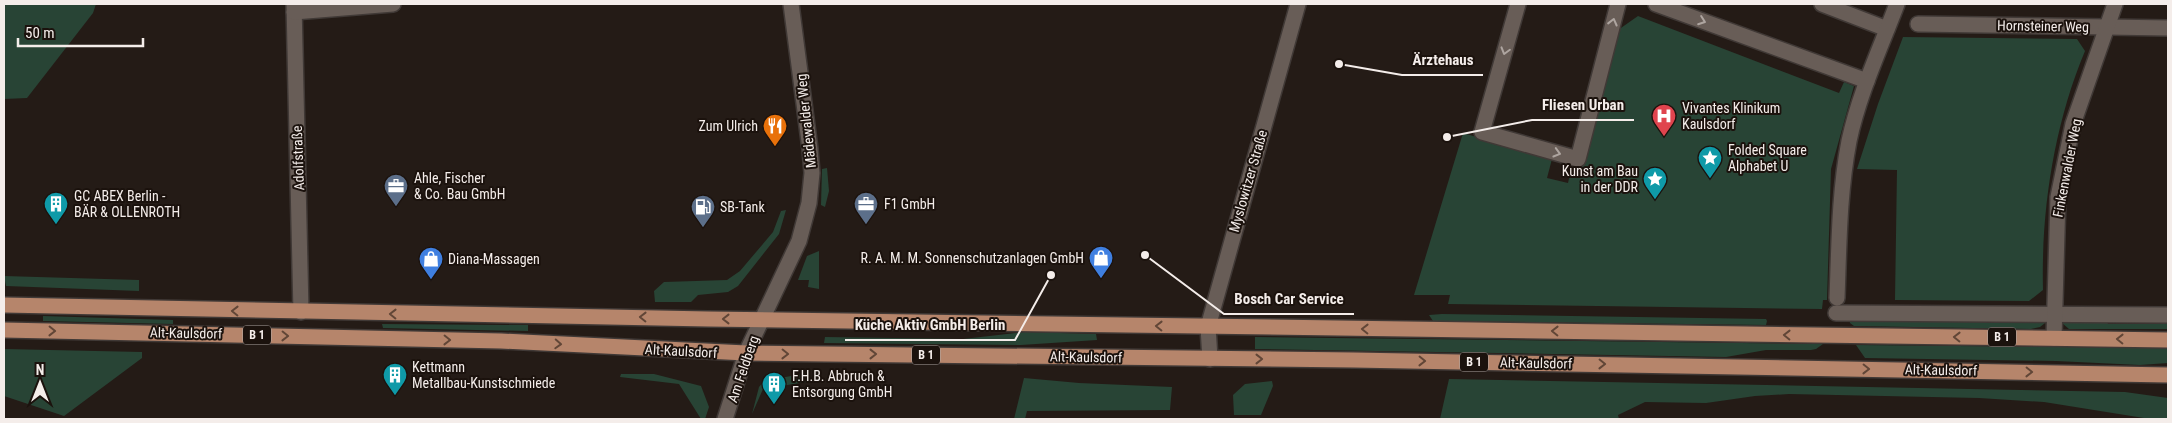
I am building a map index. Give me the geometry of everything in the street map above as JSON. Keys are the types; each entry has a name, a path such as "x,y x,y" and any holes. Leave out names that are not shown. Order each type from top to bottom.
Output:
{"main road":[{"name":"Alt-Kaulsdorf","path":"4,305 301,312 1208,327 2168,340"},
{"name":"Alt-Kaulsdorf","path":"4,330 509,341 746,354 1737,366 2168,375"}],"street":[{"path":"294,8 393,4"},
{"name":"Mädewalder Weg","path":"761,319 799,241 809,203 812,173 791,4"},
{"name":"Myslowitzer Straße","path":"1210,359 1208,327 1298,4"},
{"path":"1518,4 1482,132 1578,159 1618,4"},
{"path":"1656,4 1867,81"},
{"path":"1822,4 1887,29"},
{"path":"1897,4 1867,81 1850,139 1843,178 1836,305 2054,314 2168,315"},
{"name":"Finkenwalder Weg","path":"2054,338 2058,197 2073,124 2115,4"},
{"name":"Adolfstraße","path":"294,8 301,312"},
{"name":"Hornsteiner Weg","path":"1918,24 2168,28"},
{"name":"Am Feldberg","path":"726,419 746,354 761,319"}],"green space":[{"path":"4,4 96,4 93,13 27,98 4,99"},
{"name":"Vivantes Klinikum Kaulsdorf","path":"1638,16 1839,93 1844,82 1854,86 1831,169 1827,300 1823,300 1822,309 1448,304 1450,295 1414,295 1463,133 1552,159 1547,178 1568,183 1572,165 1580,167 1618,30"},
{"path":"1903,37 2077,39 2085,51 2065,108 2052,168 2044,229 2043,290 2029,301 1895,300 1897,170 1857,169 1878,104"},
{"path":"827,168 829,191 825,207 821,205 822,169"},
{"path":"786,210 779,234 738,286 728,292 698,295 691,302 655,302 654,291 664,282 727,280 740,271 773,232 781,211"},
{"path":"819,251 819,289 808,287 809,280 798,280 807,256"},
{"path":"4,276 139,280 139,291 6,286"},
{"path":"1429,315 1766,319 1767,321 1766,325 1433,321"},
{"path":"43,316 173,320 173,324 43,321"},
{"path":"2022,318 2044,319 2045,323 2040,327 2031,329 1854,326 1850,323 1849,319 1984,320 1987,323 2019,323"},
{"path":"2105,319 2108,324 2161,324 2163,320 2168,320 2168,329 2069,329 2062,323 2062,320"},
{"path":"382,324 528,325 528,331 383,328"},
{"path":"1025,332 1096,334 1097,340 1021,345 824,343 825,337 963,339"},
{"path":"1255,337 1823,344 1811,350 1766,350 1726,357 1255,349"},
{"path":"1856,345 2168,348 2168,363 2140,365 2056,361 1865,358"},
{"path":"4,349 142,352 142,358 64,416 4,396"},
{"path":"807,373 806,382 763,389 752,414 759,387 764,381"},
{"path":"621,374 654,374 701,386 709,407 705,419 701,419 679,384 620,377"},
{"path":"1024,378 1079,383 1172,387 1170,410 1027,411 1025,419 1014,419"},
{"path":"1449,379 2125,392 2168,398 2168,419 2150,419 2044,402 1979,398 1789,394 1755,396 1706,403 1645,402 1618,415 1619,419 1440,419"},
{"path":"1272,381 1273,386 1261,415 1234,415 1233,395 1245,384"}],"place":[{"name":"Ärztehaus","path":"1339,64"},
{"name":"Fliesen Urban","path":"1447,137"},
{"name":"Vivantes Klinikum Kaulsdorf","path":"1664,137"},
{"name":"Zum Ulrich","path":"775,147"},
{"name":"Folded Square Alphabet U","path":"1710,179"},
{"name":"Kunst am Bau in der DDR","path":"1655,200"},
{"name":"Ahle, Fischer & Co. Bau GmbH","path":"396,207"},
{"name":"GC ABEX Berlin - BÄR & OLLENROTH","path":"56,225"},
{"name":"F1 GmbH","path":"866,225"},
{"name":"SB-Tank","path":"703,228"},
{"name":"Bosch Car Service","path":"1145,255"},
{"name":"Küche Aktiv GmbH Berlin","path":"1051,275"},
{"name":"R. A. M. M. Sonnenschutzanlagen GmbH","path":"1101,279"},
{"name":"Diana-Massagen","path":"431,280"},
{"name":"Kettmann Metallbau-Kunstschmiede","path":"395,396"},
{"name":"F.H.B. Abbruch & Entsorgung GmbH","path":"774,405"}]}
